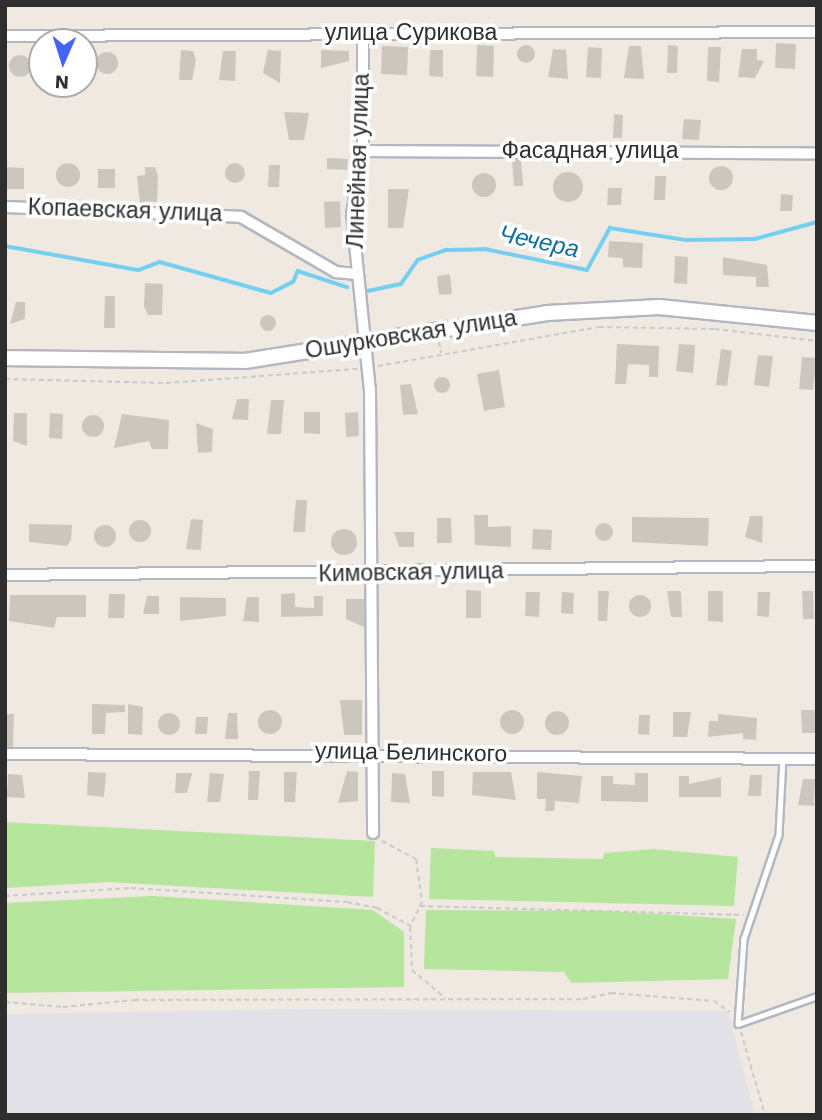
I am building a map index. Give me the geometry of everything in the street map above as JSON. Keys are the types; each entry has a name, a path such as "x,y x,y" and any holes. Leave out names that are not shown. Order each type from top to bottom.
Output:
{"street":[{"name":"улица Сурикова","path":"5,36 817,32"},
{"name":"Линейная улица","path":"363,33 363,151 352,214 356,274 368,368 376,575 373,833"},
{"name":"Фасадная улица","path":"363,151 817,153"},
{"name":"Копаевская улица","path":"5,207 241,216 336,272 356,274"},
{"name":"Ошурковская улица","path":"5,358 208,363 365,342 547,313 659,307 817,323"},
{"name":"Кимовская улица","path":"5,575 376,575 817,566"},
{"name":"улица Белинского","path":"5,754 374,752 817,759"}],"lane":[{"path":"783,758 779,835 750,917 737,981 738,1024 817,996"}],"path":[{"path":"5,379 179,383 368,368 599,327 715,329 817,341"},
{"path":"373,833 416,859 420,906 411,926 412,970 446,999"},
{"path":"5,896 131,888 347,902 377,908 411,926"},
{"path":"420,906 716,910 750,917"},
{"path":"5,1002 63,1007 134,1000 446,999 611,993 714,1001 738,1024 765,1115"}],"shaded area":[{"path":"296,1009 728,1011 755,1115 5,1115 5,1014"}],"green space":[{"path":"5,822 375,841 373,897 108,882 5,888"},
{"path":"431,848 494,851 495,857 603,859 604,853 654,849 738,857 734,906 429,899"},
{"path":"153,896 373,910 404,932 404,987 5,993 5,903"},
{"path":"426,910 610,911 736,919 728,979 571,983 564,972 424,969"}],"building":[{"path":"776,43 796,44 795,69 775,68"},
{"path":"477,45 494,46 493,77 476,76"},
{"path":"526,45 532,48 535,54 532,60 526,63 520,60 517,54 520,48"},
{"path":"668,45 678,46 677,73 667,73"},
{"path":"382,46 408,47 407,75 381,74"},
{"path":"629,46 641,46 644,79 624,78"},
{"path":"588,47 602,48 601,78 586,77"},
{"path":"708,47 721,47 719,82 707,81"},
{"path":"553,49 566,50 568,79 548,77"},
{"path":"742,49 757,49 757,60 764,61 755,78 738,77"},
{"path":"181,50 193,51 196,60 192,80 179,80"},
{"path":"268,50 281,51 280,83 263,73"},
{"path":"321,50 349,51 349,61 321,68"},
{"path":"430,50 443,50 443,77 429,76"},
{"path":"223,51 236,51 235,81 219,80"},
{"path":"103,53 111,53 117,59 117,67 111,73 103,73 98,68 98,58"},
{"path":"12,58 28,58 28,74 20,77 12,74 9,66"},
{"path":"284,112 309,113 304,140 289,140"},
{"path":"614,114 623,115 622,138 613,138"},
{"path":"684,119 701,120 699,140 682,139"},
{"path":"327,158 348,159 347,170 327,169"},
{"path":"512,159 521,159 523,186 514,186"},
{"path":"68,163 77,166 80,175 77,184 68,187 59,184 56,175 59,166"},
{"path":"231,163 239,163 245,173 239,183 231,183 225,177 225,169"},
{"path":"269,165 280,165 279,187 268,187"},
{"path":"721,166 730,169 733,178 730,187 721,190 712,187 709,178 712,169"},
{"path":"5,167 24,168 24,189 6,189"},
{"path":"145,167 155,167 158,176 157,203 140,203 137,176 145,175"},
{"path":"98,169 115,169 115,188 98,188"},
{"path":"568,172 578,177 583,187 578,197 568,202 558,197 553,187 558,177"},
{"path":"484,173 492,177 496,185 492,193 484,197 476,193 472,185 476,177"},
{"path":"655,176 666,176 665,200 654,200"},
{"path":"608,188 622,188 621,205 607,205"},
{"path":"388,189 409,189 403,228 388,228"},
{"path":"781,194 793,195 792,211 780,211"},
{"path":"340,201 341,227 325,228 324,202"},
{"path":"609,241 643,243 642,268 623,267 623,258 608,257"},
{"path":"675,256 688,257 687,284 674,283"},
{"path":"723,257 767,265 769,287 756,287 756,277 723,275"},
{"path":"450,274 452,294 439,295 437,276"},
{"path":"145,283 163,284 162,315 148,315 144,306"},
{"path":"105,296 115,296 115,328 104,328"},
{"path":"16,302 25,302 25,319 10,324"},
{"path":"265,315 271,315 276,323 274,329 265,331 260,326 260,320"},
{"path":"617,344 659,346 658,377 649,377 649,365 628,364 626,384 615,384"},
{"path":"679,344 695,345 693,373 676,371"},
{"path":"721,349 732,351 727,386 716,385"},
{"path":"758,355 773,356 769,387 754,385"},
{"path":"802,357 817,358 813,390 799,389"},
{"path":"499,370 505,407 484,411 477,374"},
{"path":"439,377 445,377 450,385 448,391 439,393 434,388 434,382"},
{"path":"411,384 418,414 403,415 400,385"},
{"path":"237,399 249,399 248,420 232,419"},
{"path":"271,400 284,400 281,434 267,434"},
{"path":"304,412 320,412 320,434 304,433"},
{"path":"358,412 359,436 346,437 345,413"},
{"path":"14,413 27,413 27,446 13,441"},
{"path":"50,413 63,414 62,439 49,438"},
{"path":"122,414 169,420 168,449 152,449 149,441 114,448"},
{"path":"93,415 101,418 104,426 101,434 93,437 85,434 82,426 85,418"},
{"path":"196,423 213,429 212,452 198,453"},
{"path":"296,500 307,500 305,532 293,532"},
{"path":"474,515 488,515 488,527 511,526 511,547 475,545"},
{"path":"750,516 763,516 762,543 745,537"},
{"path":"632,517 709,518 708,546 632,542"},
{"path":"437,518 451,518 452,543 437,543"},
{"path":"191,519 203,520 201,550 186,549"},
{"path":"140,520 148,523 151,531 148,539 140,542 132,539 129,531 132,523"},
{"path":"604,523 611,525 611,539 604,541 597,539 595,532 597,525"},
{"path":"29,524 72,525 71,540 67,546 29,542"},
{"path":"105,525 115,532 116,536 109,546 105,547 95,540 94,536 101,526"},
{"path":"344,529 354,532 357,542 354,552 344,555 334,552 331,542 334,532"},
{"path":"533,529 552,530 551,550 532,549"},
{"path":"394,532 414,532 414,547 399,547"},
{"path":"466,590 481,591 481,618 466,618"},
{"path":"598,591 609,591 607,621 598,621"},
{"path":"667,591 681,591 682,617 671,617"},
{"path":"708,591 723,591 723,622 708,621"},
{"path":"802,591 813,591 814,619 803,619"},
{"path":"526,592 540,592 539,617 525,616"},
{"path":"562,592 574,593 573,614 561,613"},
{"path":"758,592 770,592 769,617 757,616"},
{"path":"295,593 295,607 314,608 314,596 323,596 323,616 281,617 281,594"},
{"path":"109,594 125,594 124,618 108,618"},
{"path":"10,595 86,595 86,617 57,617 54,628 9,621"},
{"path":"640,595 648,598 651,606 648,614 640,617 632,614 629,606 632,598"},
{"path":"147,596 159,596 159,614 143,614"},
{"path":"180,597 226,598 226,616 180,621"},
{"path":"247,597 259,597 259,622 243,621"},
{"path":"346,599 364,599 364,627 346,619"},
{"path":"340,700 362,700 362,735 344,735"},
{"path":"92,704 125,705 125,712 106,713 105,734 92,734"},
{"path":"128,704 143,707 142,735 128,734"},
{"path":"270,710 279,713 282,722 279,731 270,734 261,731 258,722 261,713"},
{"path":"512,710 521,713 524,722 521,731 512,734 503,731 500,722 503,713"},
{"path":"801,710 815,710 815,733 802,733"},
{"path":"557,711 566,714 569,723 566,732 557,735 548,732 545,723 548,714"},
{"path":"673,712 691,712 687,737 673,737"},
{"path":"169,713 179,720 180,724 173,734 169,735 159,728 158,724 165,714"},
{"path":"228,713 237,713 238,739 225,739"},
{"path":"5,714 14,714 13,747 5,747"},
{"path":"718,714 757,718 756,740 743,739 743,733 708,737 709,721 718,721"},
{"path":"639,715 650,715 649,735 638,734"},
{"path":"196,717 208,717 207,734 195,734"},
{"path":"249,771 260,771 258,800 248,800"},
{"path":"347,771 358,772 358,801 338,803"},
{"path":"432,771 444,771 444,797 432,796"},
{"path":"88,772 106,773 104,797 87,795"},
{"path":"284,772 297,772 295,802 284,802"},
{"path":"473,772 511,772 516,800 472,795"},
{"path":"537,772 582,776 579,803 555,801 554,811 545,811 546,799 537,799"},
{"path":"176,773 192,773 187,793 175,793"},
{"path":"210,773 224,774 220,802 207,802"},
{"path":"392,773 405,774 410,803 391,802"},
{"path":"635,773 648,773 648,802 601,801 601,776 613,776 613,784 635,785"},
{"path":"8,774 22,775 25,798 7,797"},
{"path":"750,775 762,775 761,796 748,796"},
{"path":"679,776 689,776 689,784 721,777 721,797 679,797"},
{"path":"803,779 815,779 814,806 798,805"}],"waterway":[{"name":"Чечера","path":"368,291 401,284 418,260 446,250 485,249 587,270 610,228 686,240 755,239 817,222"},
{"name":"Чечера","path":"5,246 139,270 160,262 271,293 293,282 298,271 347,287"}]}
